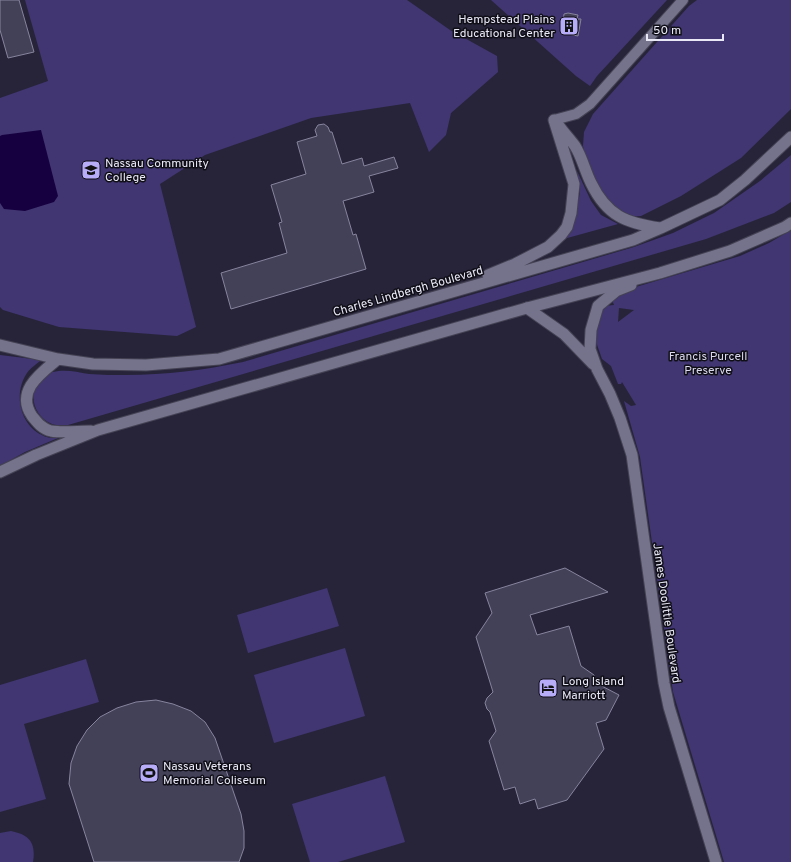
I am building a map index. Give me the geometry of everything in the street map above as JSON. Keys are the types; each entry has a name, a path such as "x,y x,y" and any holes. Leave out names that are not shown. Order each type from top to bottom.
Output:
{"main road":[{"path":"554,120 575,146 591,184 603,203 612,212 633,223 661,228"},
{"path":"459,290 548,247 567,227 571,213 574,184 554,120"},
{"name":"Charles Lindbergh Boulevard","path":"0,345 58,359 93,364 146,366 219,359 620,244 661,228 720,200 745,180 791,137"},
{"path":"0,472 36,455 98,430 527,308 660,273 730,251 791,223"},
{"name":"James Doolittle Boulevard","path":"660,273 616,291 598,306 591,330 590,349 620,418 632,456 665,689 671,714 716,862"},
{"name":"James Doolittle Boulevard","path":"527,308 564,334 598,369"},
{"path":"58,359 37,376 30,385 27,394 27,404 30,413 38,424 49,430 98,430"}],"street":[{"path":"554,120 600,94 683,0"}],"green space":[{"name":"Nassau Community College","path":"25,0 407,0 450,30 497,56 498,72 451,113 446,135 429,152 410,103 311,118 205,155 160,184 196,327 177,336 59,327 3,310 0,307 0,98 48,81"},
{"path":"491,0 667,0 597,76 590,86 576,76"},
{"path":"697,0 791,0 791,109 741,158 681,196 641,216 628,217 603,199 586,159 583,146 584,132 593,114 689,6"},
{"path":"791,155 791,202 774,213 706,239 68,425 52,424 45,420 36,409 34,402 35,388 39,381 51,372 67,371 103,375 156,374 199,370 243,362 634,247 673,233 714,213 760,181"},
{"path":"577,171 591,201 601,215 618,224 560,240 575,215 580,193"},
{"name":"Francis Purcell Preserve","path":"791,230 791,862 724,862 673,692 640,457 624,401 631,406 636,405 622,382 621,384 618,384 611,366 602,359 594,336 603,306 614,305 612,300 619,292 740,256 769,243","holes":["619,308 634,310 618,322"]},
{"path":"0,355 41,360 28,371 23,381 20,390 21,408 28,424 34,430 45,437 58,438 25,452 0,466"},
{"path":"327,588 339,626 248,653 237,615"},
{"path":"345,648 365,716 274,743 254,675"},
{"path":"86,659 99,702 24,724 46,799 0,812 0,685"},
{"path":"385,776 405,842 338,862 310,862 292,804"},
{"path":"11,831 23,835 30,841 34,850 33,862 0,862 0,833"}],"shaded area":[{"path":"41,130 58,196 54,202 25,211 4,209 0,203 0,136"}],"building":[{"path":"0,0 19,0 34,52 8,58 0,30"},
{"name":"Hempstead Plains Educational Center","path":"568,13 578,15 577,19 581,19 578,36 568,34 569,30 562,29 564,14"},
{"path":"324,124 328,127 330,132 332,132 342,164 362,158 364,166 394,157 398,168 369,176 374,192 343,201 353,235 356,234 366,269 231,309 221,273 287,253 279,223 282,222 271,185 306,174 297,142 317,136 315,130 318,125"},
{"name":"Long Island Marriott","path":"565,568 608,592 530,615 537,635 569,626 581,666 594,675 596,683 619,695 606,720 596,723 604,749 567,800 538,809 535,799 520,804 515,787 504,790 489,741 496,731 490,712 485,703 487,698 493,692 476,637 492,613 485,593"},
{"name":"Nassau Veterans Memorial Coliseum","path":"156,700 173,704 191,711 205,722 215,738 241,814 244,831 244,848 239,862 94,862 69,784 71,763 77,746 87,730 100,717 117,708 136,702"}],"place":[{"name":"Hempstead Plains Educational Center","path":"569,26"},
{"name":"Nassau Community College","path":"91,170"},
{"name":"Long Island Marriott","path":"548,688"},
{"name":"Nassau Veterans Memorial Coliseum","path":"149,773"}]}
